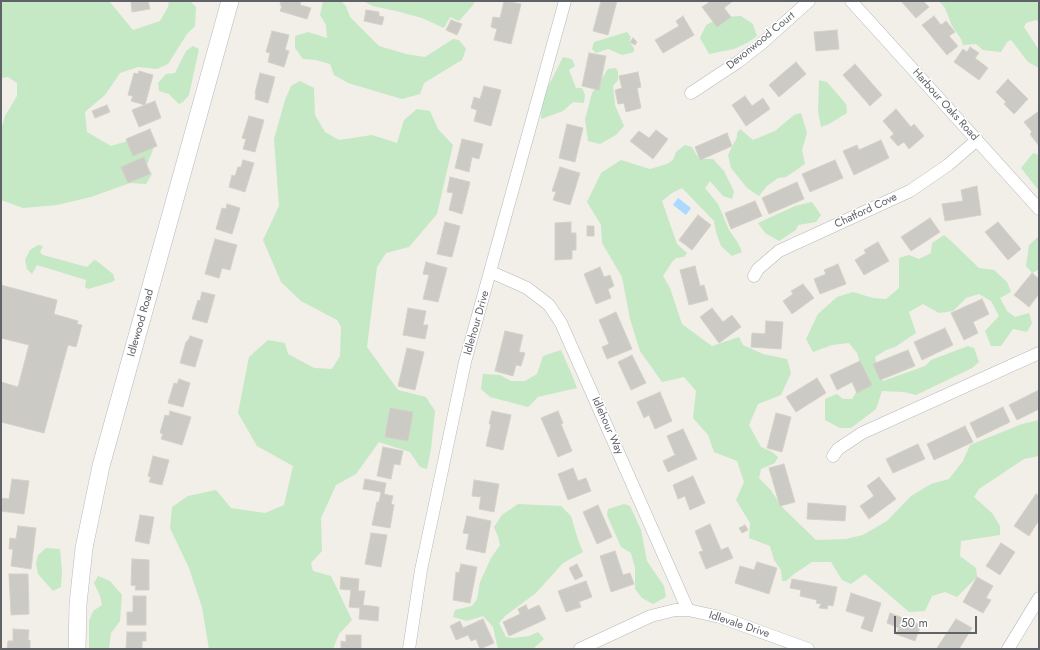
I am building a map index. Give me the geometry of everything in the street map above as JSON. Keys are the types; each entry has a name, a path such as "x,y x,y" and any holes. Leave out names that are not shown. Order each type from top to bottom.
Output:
{"street":[{"name":"Idlewood Road","path":"77,649 78,604 84,548 101,466 230,1"},
{"name":"Idlehour Drive","path":"409,649 421,570 466,362 565,1"},
{"name":"Devonwood Court","path":"692,93 738,62 761,44 809,1"},
{"name":"Harbour Oaks Road","path":"851,1 1039,208"},
{"name":"Chatford Cove","path":"754,276 758,269 779,251 910,191 948,165 977,140"},
{"name":"Idlehour Way","path":"491,272 527,288 549,305 561,323 688,610"},
{"path":"833,456 838,449 862,433 1039,353"},
{"path":"1008,649 1039,598"},
{"name":"Idlevale Drive","path":"580,649 651,616 674,610 688,610 720,617 808,649"}],"green space":[{"path":"1,1 109,1 133,30 160,21 168,7 169,1 190,1 196,7 195,26 187,34 168,64 157,69 138,67 120,73 105,95 85,112 87,132 111,146 134,139 154,147 147,165 152,174 146,184 130,183 91,197 57,205 23,208 1,200 1,130 5,116 17,96 17,83 8,77 1,78"},
{"path":"323,1 341,1 346,6 350,17 379,46 406,54 425,57 453,39 459,40 466,49 462,60 424,83 420,94 402,99 348,83 334,75 330,64 316,60 303,59 295,48 295,36 308,32 327,38 326,25 320,15"},
{"path":"363,1 474,1 474,4 459,21 450,17 444,28 422,18 373,6"},
{"path":"939,1 1039,1 1039,23 1036,20 1026,23 1024,27 1039,50 1039,68 1028,62 1011,40 1007,42 1001,52 983,50 976,44 963,45 961,39 952,26 945,8"},
{"path":"741,16 753,24 757,36 734,49 709,54 700,38 706,25 722,17"},
{"path":"627,32 631,37 629,41 634,48 634,52 622,55 608,49 596,53 592,49 594,42"},
{"path":"193,46 199,49 189,95 179,104 169,94 159,91 158,83 166,74 175,73 186,51"},
{"path":"563,57 572,59 575,66 569,70 576,88 582,88 585,95 584,103 573,102 563,111 541,119 542,99"},
{"path":"616,68 618,72 618,80 613,86 615,105 624,126 616,135 600,144 588,141 585,119 592,93 608,69"},
{"path":"819,80 827,82 846,104 847,113 821,127 818,111"},
{"path":"300,81 314,88 315,115 325,132 339,140 372,135 397,143 404,120 417,109 430,111 438,129 453,145 437,214 409,247 386,253 377,267 367,347 398,390 426,397 435,411 431,449 427,469 420,467 410,452 379,442 356,474 336,485 321,518 322,551 311,563 313,571 331,576 352,620 339,634 333,649 209,649 202,607 189,568 170,528 172,507 188,496 216,490 231,508 265,513 284,505 293,466 257,446 238,413 249,357 268,340 285,343 288,354 314,368 332,369 340,356 341,327 337,320 301,301 281,282 263,240 279,206 274,139 285,100 291,86"},
{"path":"801,113 807,133 802,150 805,164 786,177 778,178 767,186 759,196 747,188 731,168 728,155 737,137 737,133 740,129 753,140 775,131 794,115"},
{"path":"685,145 692,147 699,159 713,159 724,171 734,192 732,199 723,196 710,181 705,188 718,204 729,230 742,252 732,256 721,246 714,221 682,188 672,193 662,201 677,244 687,253 684,257 676,258 663,276 670,288 682,324 712,346 739,337 743,345 763,354 787,359 791,373 781,395 758,404 749,425 761,447 772,452 778,457 775,463 761,469 759,478 770,489 783,508 816,540 846,539 863,535 887,521 911,496 931,484 949,479 963,461 970,445 1022,424 1039,420 1039,456 1024,459 979,489 974,497 992,513 1000,526 1000,535 961,541 960,556 976,568 977,577 957,597 945,592 932,596 925,611 909,612 865,574 851,584 842,580 831,562 812,562 786,581 782,581 781,570 774,560 770,546 749,538 750,523 736,500 744,482 737,461 714,452 708,435 693,418 696,391 684,377 662,382 640,351 630,319 622,277 602,243 601,225 587,202 601,173 621,160 650,169 667,164 673,160 676,152"},
{"path":"1033,153 1039,155 1039,191 1021,168"},
{"path":"812,202 821,215 816,222 798,225 796,230 779,241 765,233 758,223 795,206"},
{"path":"944,235 979,268 994,270 1007,282 1011,292 1000,298 1007,311 1015,317 1029,313 1032,323 1027,332 1013,329 1001,346 991,346 985,331 999,316 991,301 979,294 966,298 953,311 939,313 923,304 909,312 916,333 895,347 886,350 875,357 878,374 883,381 925,366 931,360 968,346 974,348 979,362 972,368 916,395 904,392 882,391 876,409 851,428 840,428 825,420 825,399 837,394 843,399 852,399 865,378 857,353 849,343 832,345 813,352 806,339 818,314 837,297 853,292 873,298 886,299 899,288 899,258 909,255 919,259 931,253 932,243"},
{"path":"1039,236 1039,270 1032,273 1026,266 1029,245"},
{"path":"38,245 43,246 40,252 43,255 87,267 94,260 97,261 113,274 115,280 88,289 85,287 86,280 37,265 32,274 27,269 25,260 30,250"},
{"path":"561,350 577,388 538,397 528,407 490,397 481,389 483,374 500,375 511,381 525,381 537,374 543,356"},
{"path":"518,504 561,506 571,516 583,552 563,563 536,593 505,616 499,623 506,637 513,638 529,636 538,632 544,639 533,649 498,649 493,627 483,616 467,621 453,617 455,610 472,606 477,599 480,582 491,558 500,545 494,527 502,515"},
{"path":"624,504 630,506 641,530 647,561 664,586 666,597 653,604 642,598 635,589 635,568 631,553 621,547 607,515 608,509"},
{"path":"46,548 60,549 62,571 61,587 53,591 38,574 36,564 38,555"},
{"path":"98,576 110,581 122,595 120,621 111,633 109,649 89,649 89,621 93,611 102,605 94,583"}],"water":[{"path":"678,198 691,208 686,215 673,205"}],"building":[{"path":"131,1 148,1 150,9 132,12"},
{"path":"281,1 301,1 300,5 311,8 307,19 280,11 282,6 280,5"},
{"path":"504,1 521,4 511,44 494,40 497,29 491,27 493,17 500,18"},
{"path":"601,1 617,1 608,35 593,31"},
{"path":"711,1 733,1 724,8 731,17 717,27 702,7"},
{"path":"901,1 923,1 929,7 916,18"},
{"path":"366,10 379,12 379,16 384,17 382,25 364,21"},
{"path":"683,16 694,35 663,53 655,40 679,26 676,21"},
{"path":"934,16 941,25 946,21 955,32 949,36 958,46 947,55 922,25"},
{"path":"451,20 462,24 457,35 446,30"},
{"path":"837,30 839,49 816,51 814,32"},
{"path":"272,31 289,35 285,50 289,51 284,67 268,62 270,53 266,52"},
{"path":"633,38 637,42 635,45 630,42"},
{"path":"970,47 979,53 975,58 988,68 979,80 954,62 963,49 967,52"},
{"path":"589,53 606,56 599,90 582,86"},
{"path":"796,62 806,74 779,97 769,85"},
{"path":"855,64 882,95 870,106 843,75"},
{"path":"139,71 153,75 145,105 131,101 133,96 128,95 134,73 138,74"},
{"path":"638,72 641,87 637,88 641,108 626,112 624,103 618,104 615,90 622,88 619,76"},
{"path":"260,73 275,77 268,103 255,99"},
{"path":"1008,79 1028,99 1014,114 1004,104 1006,102 996,92"},
{"path":"484,86 501,90 491,126 474,121 477,110 471,108 474,97 480,99"},
{"path":"745,96 752,106 763,98 770,109 746,126 732,105"},
{"path":"155,101 161,118 139,127 132,110"},
{"path":"107,105 110,112 95,118 92,111"},
{"path":"896,109 911,127 914,124 924,136 909,149 904,142 898,146 890,137 894,134 883,121"},
{"path":"1039,111 1039,146 1030,134 1032,132 1024,122"},
{"path":"249,116 264,120 255,152 243,149 246,139 242,138"},
{"path":"567,124 583,128 575,162 559,158"},
{"path":"150,129 157,146 133,156 126,139"},
{"path":"656,130 668,139 653,159 630,141 639,131 649,138"},
{"path":"727,133 732,146 700,160 695,147"},
{"path":"462,139 483,144 479,159 472,157 469,172 455,168"},
{"path":"881,140 889,158 854,175 843,151 857,145 859,150"},
{"path":"144,157 150,174 128,183 121,167"},
{"path":"243,160 254,163 245,192 229,187 232,175 235,176 238,167 241,167"},
{"path":"835,160 843,178 810,192 802,174"},
{"path":"560,167 580,173 570,205 553,200 556,192 552,191"},
{"path":"450,177 470,182 462,214 449,210 453,193 447,192"},
{"path":"797,182 804,199 769,214 762,198"},
{"path":"977,186 981,215 945,221 942,204 963,201 961,190"},
{"path":"755,201 762,216 731,229 725,213"},
{"path":"227,204 240,208 232,234 216,229 222,208 226,209"},
{"path":"698,215 711,225 692,250 679,240"},
{"path":"930,218 940,232 911,251 901,237"},
{"path":"445,222 460,226 452,257 437,254"},
{"path":"571,222 571,233 576,233 576,250 572,250 572,259 555,260 555,223"},
{"path":"998,222 1021,249 1008,260 985,232"},
{"path":"587,226 594,226 594,236 587,236"},
{"path":"215,239 237,245 230,270 222,268 219,278 205,274"},
{"path":"878,242 889,261 864,275 855,260 866,253 864,250"},
{"path":"426,262 447,268 438,302 423,299 429,275 423,274"},
{"path":"838,264 846,284 820,294 814,279 826,274 824,270"},
{"path":"695,266 700,286 704,285 708,300 689,305 680,270"},
{"path":"600,267 604,277 610,275 614,286 608,289 611,298 596,304 584,274"},
{"path":"1032,273 1039,279 1039,294 1029,307 1014,295"},
{"path":"803,284 814,298 792,314 783,301 793,294 791,291"},
{"path":"1,285 57,300 54,314 78,321 77,324 82,325 76,347 68,345 44,433 1,422 1,382 18,387 29,345 1,338"},
{"path":"202,292 215,295 207,323 192,319 198,300 200,301"},
{"path":"982,299 989,314 973,322 978,333 964,340 951,313"},
{"path":"408,308 426,311 423,325 428,325 425,339 403,335"},
{"path":"712,308 723,322 732,315 741,327 719,343 700,317"},
{"path":"616,312 632,349 607,359 602,347 609,344 599,320"},
{"path":"766,321 783,322 781,349 751,347 752,333 765,334"},
{"path":"945,328 953,345 922,360 914,342"},
{"path":"505,331 523,335 519,352 525,353 521,366 516,365 513,376 495,371"},
{"path":"190,336 203,340 195,367 180,363 186,342"},
{"path":"407,348 424,352 415,390 398,386"},
{"path":"908,350 915,366 880,380 873,364"},
{"path":"632,355 646,383 631,390 618,362"},
{"path":"860,361 872,385 857,393 852,382 837,390 830,375"},
{"path":"817,378 826,393 796,412 786,397"},
{"path":"179,379 190,383 183,407 168,403 174,383 177,384"},
{"path":"1039,390 1039,409 1017,420 1009,405"},
{"path":"660,392 672,421 655,429 649,415 644,418 637,402"},
{"path":"1003,407 1010,422 977,438 970,423"},
{"path":"390,408 413,412 408,441 385,437"},
{"path":"170,411 191,417 182,445 161,439 163,434 160,433 165,415 169,416"},
{"path":"492,411 511,415 503,450 486,446 491,424 489,424"},
{"path":"558,411 563,423 561,424 572,451 558,457 541,418"},
{"path":"776,413 791,417 782,452 767,448"},
{"path":"965,426 973,442 934,460 927,444"},
{"path":"683,429 697,459 668,472 663,461 675,455 667,436"},
{"path":"918,444 925,459 893,473 886,459"},
{"path":"383,447 403,451 400,465 394,464 391,479 377,476"},
{"path":"153,456 169,460 162,485 149,482 151,477 148,476"},
{"path":"784,464 795,502 780,506 769,468"},
{"path":"573,468 578,481 586,478 591,491 568,500 558,474"},
{"path":"693,476 705,503 690,510 685,496 678,499 673,485"},
{"path":"879,477 896,499 869,519 860,506 874,496 867,486"},
{"path":"12,479 29,481 24,514 1,511 1,498 9,499"},
{"path":"365,479 386,483 384,494 393,496 391,504 394,505 390,528 372,525 377,502 379,502 381,492 363,489"},
{"path":"474,480 499,484 494,512 479,509 481,497 472,496"},
{"path":"1036,494 1039,496 1039,520 1029,536 1014,526"},
{"path":"808,503 846,506 845,521 807,519"},
{"path":"598,505 612,537 597,544 583,512"},
{"path":"140,515 154,517 149,544 135,541"},
{"path":"467,516 491,521 485,553 466,549 469,534 463,533"},
{"path":"710,524 721,550 728,547 733,558 706,569 699,552 703,551 695,531"},
{"path":"745,525 748,530 742,533 739,528"},
{"path":"18,526 36,528 31,569 11,566 13,549 9,549 10,538 16,539"},
{"path":"371,533 387,535 381,567 365,564"},
{"path":"1001,543 1015,552 1000,575 986,566"},
{"path":"615,551 623,575 630,573 634,584 611,592 600,556"},
{"path":"132,559 149,560 149,590 135,590 136,586 131,585"},
{"path":"757,562 777,568 769,594 735,583 740,566 754,570"},
{"path":"461,564 477,567 470,603 453,600 456,572 459,573"},
{"path":"577,564 583,576 575,580 569,568"},
{"path":"9,574 28,574 29,614 11,615"},
{"path":"341,577 359,579 358,591 365,591 363,605 379,607 378,621 359,619 360,608 349,607 351,590 340,589"},
{"path":"977,577 993,586 986,598 991,600 983,613 963,602"},
{"path":"792,579 837,587 833,606 828,605 827,609 819,608 821,604 816,603 817,600 800,596 801,590 790,588"},
{"path":"586,581 592,597 579,602 581,607 566,612 558,591"},
{"path":"851,593 881,603 872,632 861,628 865,617 846,611"},
{"path":"133,596 146,596 146,625 127,625 127,612 133,612"},
{"path":"526,605 528,610 539,605 546,619 509,636 503,622 520,614 518,609"},
{"path":"890,613 921,625 915,641 896,634 899,628 887,623"},
{"path":"483,619 494,643 480,649 476,639 471,641 468,635 456,640 450,626 460,621 463,628"},
{"path":"956,619 972,628 959,649 937,648"},
{"path":"13,629 29,630 28,640 30,640 30,649 7,649 8,641 13,641"},
{"path":"127,632 146,632 146,641 142,641 142,649 126,649"},
{"path":"346,635 361,635 361,649 341,649 341,641 346,642"}]}
